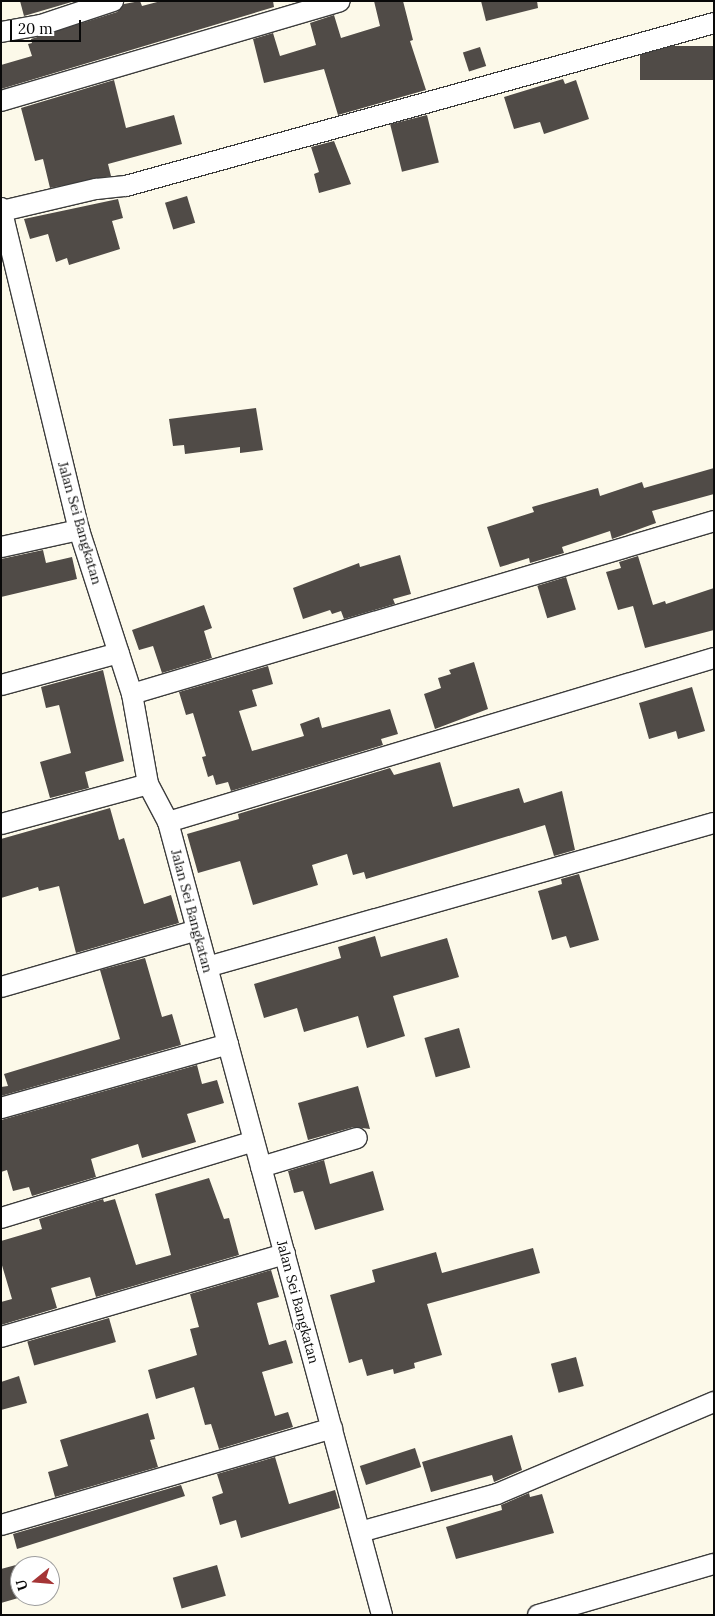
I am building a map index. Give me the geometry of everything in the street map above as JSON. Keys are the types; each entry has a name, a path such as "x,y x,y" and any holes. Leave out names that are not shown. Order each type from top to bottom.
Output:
{"street":[{"path":"1,32 41,25 113,1"},
{"path":"1,101 340,1"},
{"path":"2,210 96,189 126,186 714,23"},
{"name":"Jalan Sei Bangkatan","path":"2,210 79,530 132,694 148,784 168,822 382,1615"},
{"path":"132,694 714,521"},
{"path":"1,547 79,530"},
{"path":"1,685 119,653"},
{"path":"168,822 714,658"},
{"path":"1,824 148,784"},
{"path":"207,967 714,823"},
{"path":"1,987 197,930"},
{"path":"1,1108 228,1044"},
{"path":"261,1166 357,1138"},
{"path":"1,1218 254,1141"},
{"path":"1,1337 284,1254"},
{"path":"360,1532 498,1494 714,1402"},
{"path":"1,1525 332,1428"},
{"path":"538,1615 714,1564"}],"building":[{"path":"20,1 75,1 24,16"},
{"path":"140,1 142,6 161,1 273,1 274,7 1,89 1,65 32,56 28,44 32,43 31,39 117,12 124,4"},
{"path":"374,1 403,1 413,40 410,41 426,90 338,115 324,69 264,83 253,39 273,33 280,56 316,45 310,23 334,15 341,38 380,26"},
{"path":"481,1 537,1 538,8 486,21"},
{"path":"640,46 714,46 714,80 640,80"},
{"path":"480,47 486,66 469,72 463,53"},
{"path":"563,79 565,84 576,80 589,119 544,134 540,122 514,129 504,97"},
{"path":"114,80 126,128 174,115 182,144 108,164 111,176 50,188 43,159 35,161 21,108"},
{"path":"427,115 439,163 402,172 390,124"},
{"path":"334,141 351,184 319,193 314,174 319,172 311,147"},
{"path":"187,196 195,223 173,230 165,203"},
{"path":"118,199 123,218 112,221 120,249 69,265 67,258 56,262 48,234 30,239 24,219"},
{"path":"256,408 263,450 240,453 240,447 185,454 184,445 173,446 169,419"},
{"path":"714,468 714,494 652,511 656,523 612,539 610,531 562,547 564,553 530,563 529,558 500,567 487,527 534,512 532,507 598,488 600,496 642,482 644,488"},
{"path":"43,550 46,563 72,557 77,579 1,597 1,559"},
{"path":"400,555 411,594 393,599 395,604 344,619 341,611 332,614 330,610 303,619 293,588 359,563 360,567"},
{"path":"638,556 653,605 665,601 666,604 714,588 714,630 645,648 633,606 618,610 606,572 621,568 619,562"},
{"path":"566,577 576,610 547,618 537,586"},
{"path":"204,605 212,628 204,631 212,658 162,673 153,646 139,650 132,630"},
{"path":"474,662 488,709 435,729 424,694 441,688 438,678 451,674 449,670"},
{"path":"268,666 273,684 252,690 257,706 239,711 252,751 304,736 300,724 319,717 322,728 390,709 398,734 381,739 383,745 231,791 228,782 216,785 213,775 208,777 202,757 206,756 193,713 186,715 179,692"},
{"path":"103,670 124,761 85,772 89,788 50,798 40,762 71,753 59,705 46,708 41,687"},
{"path":"692,687 705,731 678,739 676,731 649,739 639,703"},
{"path":"440,762 453,807 519,788 524,803 562,791 575,850 554,856 545,825 366,879 364,872 353,875 347,854 312,865 318,885 253,905 240,861 198,873 187,834 239,819 238,814 390,768 394,775"},
{"path":"110,808 119,840 124,838 144,904 171,895 179,923 76,953 59,886 39,891 38,887 1,898 1,839"},
{"path":"579,874 599,940 570,948 566,936 552,940 538,891 562,884 561,879"},
{"path":"375,936 381,957 447,938 459,977 393,996 405,1036 367,1048 358,1016 304,1032 297,1008 264,1018 254,984 341,958 338,947"},
{"path":"145,958 162,1017 172,1014 181,1045 1,1096 1,1087 8,1086 4,1074 120,1039 100,970"},
{"path":"459,1028 470,1067 436,1077 424,1038"},
{"path":"197,1065 202,1084 217,1080 224,1103 187,1114 196,1142 142,1158 138,1144 91,1159 96,1177 32,1196 29,1187 13,1191 7,1170 1,1172 1,1120"},
{"path":"358,1086 370,1129 354,1127 308,1140 298,1103"},
{"path":"324,1160 330,1184 373,1171 384,1210 315,1230 303,1191 294,1193 288,1171"},
{"path":"209,1178 224,1219 229,1218 239,1255 96,1297 90,1277 51,1288 57,1308 1,1325 1,1302 12,1299 1,1262 1,1241 42,1229 39,1219 103,1199 104,1202 115,1199 136,1265 171,1255 155,1194"},
{"path":"533,1248 540,1273 427,1304 442,1355 414,1363 415,1368 394,1374 393,1369 367,1376 362,1359 349,1363 330,1295 375,1282 372,1270 436,1252 442,1273"},
{"path":"271,1270 279,1297 257,1303 269,1345 286,1340 293,1363 262,1372 275,1416 288,1412 293,1427 219,1449 211,1424 205,1425 194,1387 156,1399 148,1370 197,1355 190,1329 199,1327 190,1294"},
{"path":"109,1318 116,1342 34,1365 27,1341"},
{"path":"576,1357 584,1386 559,1393 551,1364"},
{"path":"19,1376 27,1403 1,1410 1,1382"},
{"path":"148,1413 155,1439 150,1440 158,1467 55,1497 48,1472 68,1466 60,1440"},
{"path":"512,1435 522,1470 494,1482 492,1475 431,1492 422,1462"},
{"path":"415,1448 421,1467 366,1485 360,1466"},
{"path":"275,1457 289,1504 335,1490 340,1508 241,1538 236,1520 220,1525 212,1497 223,1493 217,1474"},
{"path":"181,1485 185,1496 17,1549 13,1534"},
{"path":"529,1493 530,1497 542,1494 554,1533 456,1559 446,1527 502,1510 501,1505"},
{"path":"217,1565 226,1596 182,1608 173,1578"},
{"path":"10,1567 10,1600 1,1603 1,1569"}]}
